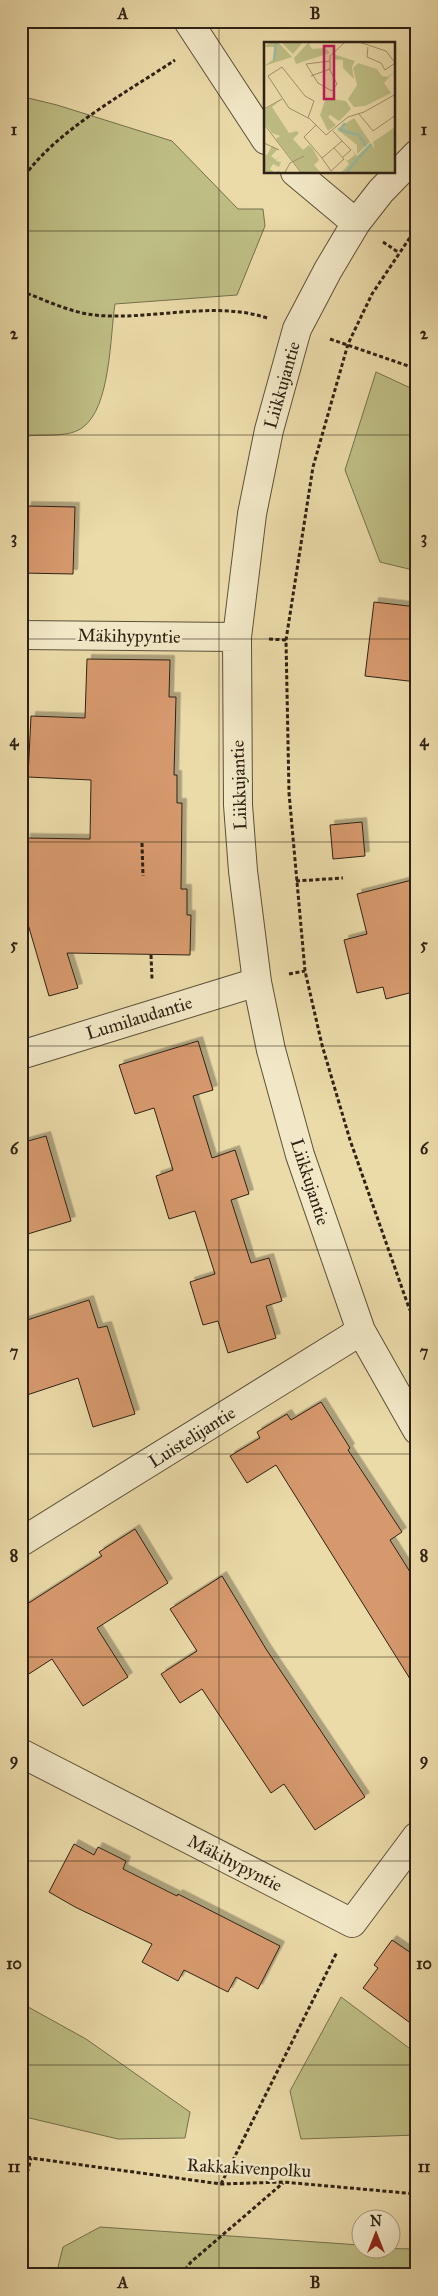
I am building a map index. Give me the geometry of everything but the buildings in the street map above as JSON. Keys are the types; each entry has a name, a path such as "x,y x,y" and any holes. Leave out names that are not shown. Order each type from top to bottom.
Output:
{"street":[{"path":"195,32 264,137"},
{"name":"Liikkujantie","path":"417,154 381,191 356,223 328,270 298,328 269,430 252,514 237,637 238,805 243,871 257,982 271,1050 300,1155 361,1331 417,1430"},
{"path":"297,174 356,223"},
{"name":"Mäkihypyntie","path":"21,635 237,637"},
{"name":"Lumilaudantie","path":"21,1055 257,982"},
{"name":"Luistelijantie","path":"21,1542 361,1331"},
{"name":"Mäkihypyntie","path":"21,1753 352,1923"},
{"path":"352,1923 417,1836"}],"path":[{"path":"21,181 30,167 81,122 195,32"},
{"path":"417,227 372,294 348,344 312,467 286,640 289,793 305,971 322,1045 350,1140 409,1308 417,1323"},
{"path":"21,291 72,311 95,315 226,312 263,317 348,344 417,369"},
{"path":"142,843 143,876"},
{"path":"296,881 343,878"},
{"path":"221,2184 352,1923"},
{"name":"Rakkakivenpolku","path":"21,2155 31,2158 221,2184 284,2182 417,2194"},
{"path":"21,2198 31,2158"},
{"path":"182,2275 191,2262 284,2182"}],"green space":[{"path":"24,97 57,105 172,141 238,209 263,209 265,226 237,295 115,304 108,370 99,405 92,418 76,431 60,435 21,437 21,98"},
{"path":"376,372 417,391 417,571 380,562 345,470"},
{"path":"341,1997 417,2054 417,2135 301,2139 290,2091"},
{"path":"21,2003 86,2039 190,2112 185,2138 118,2139 21,2116"},
{"path":"100,2227 350,2244 350,2258 400,2258 400,2249 417,2249 417,2275 56,2275 63,2247"}]}
